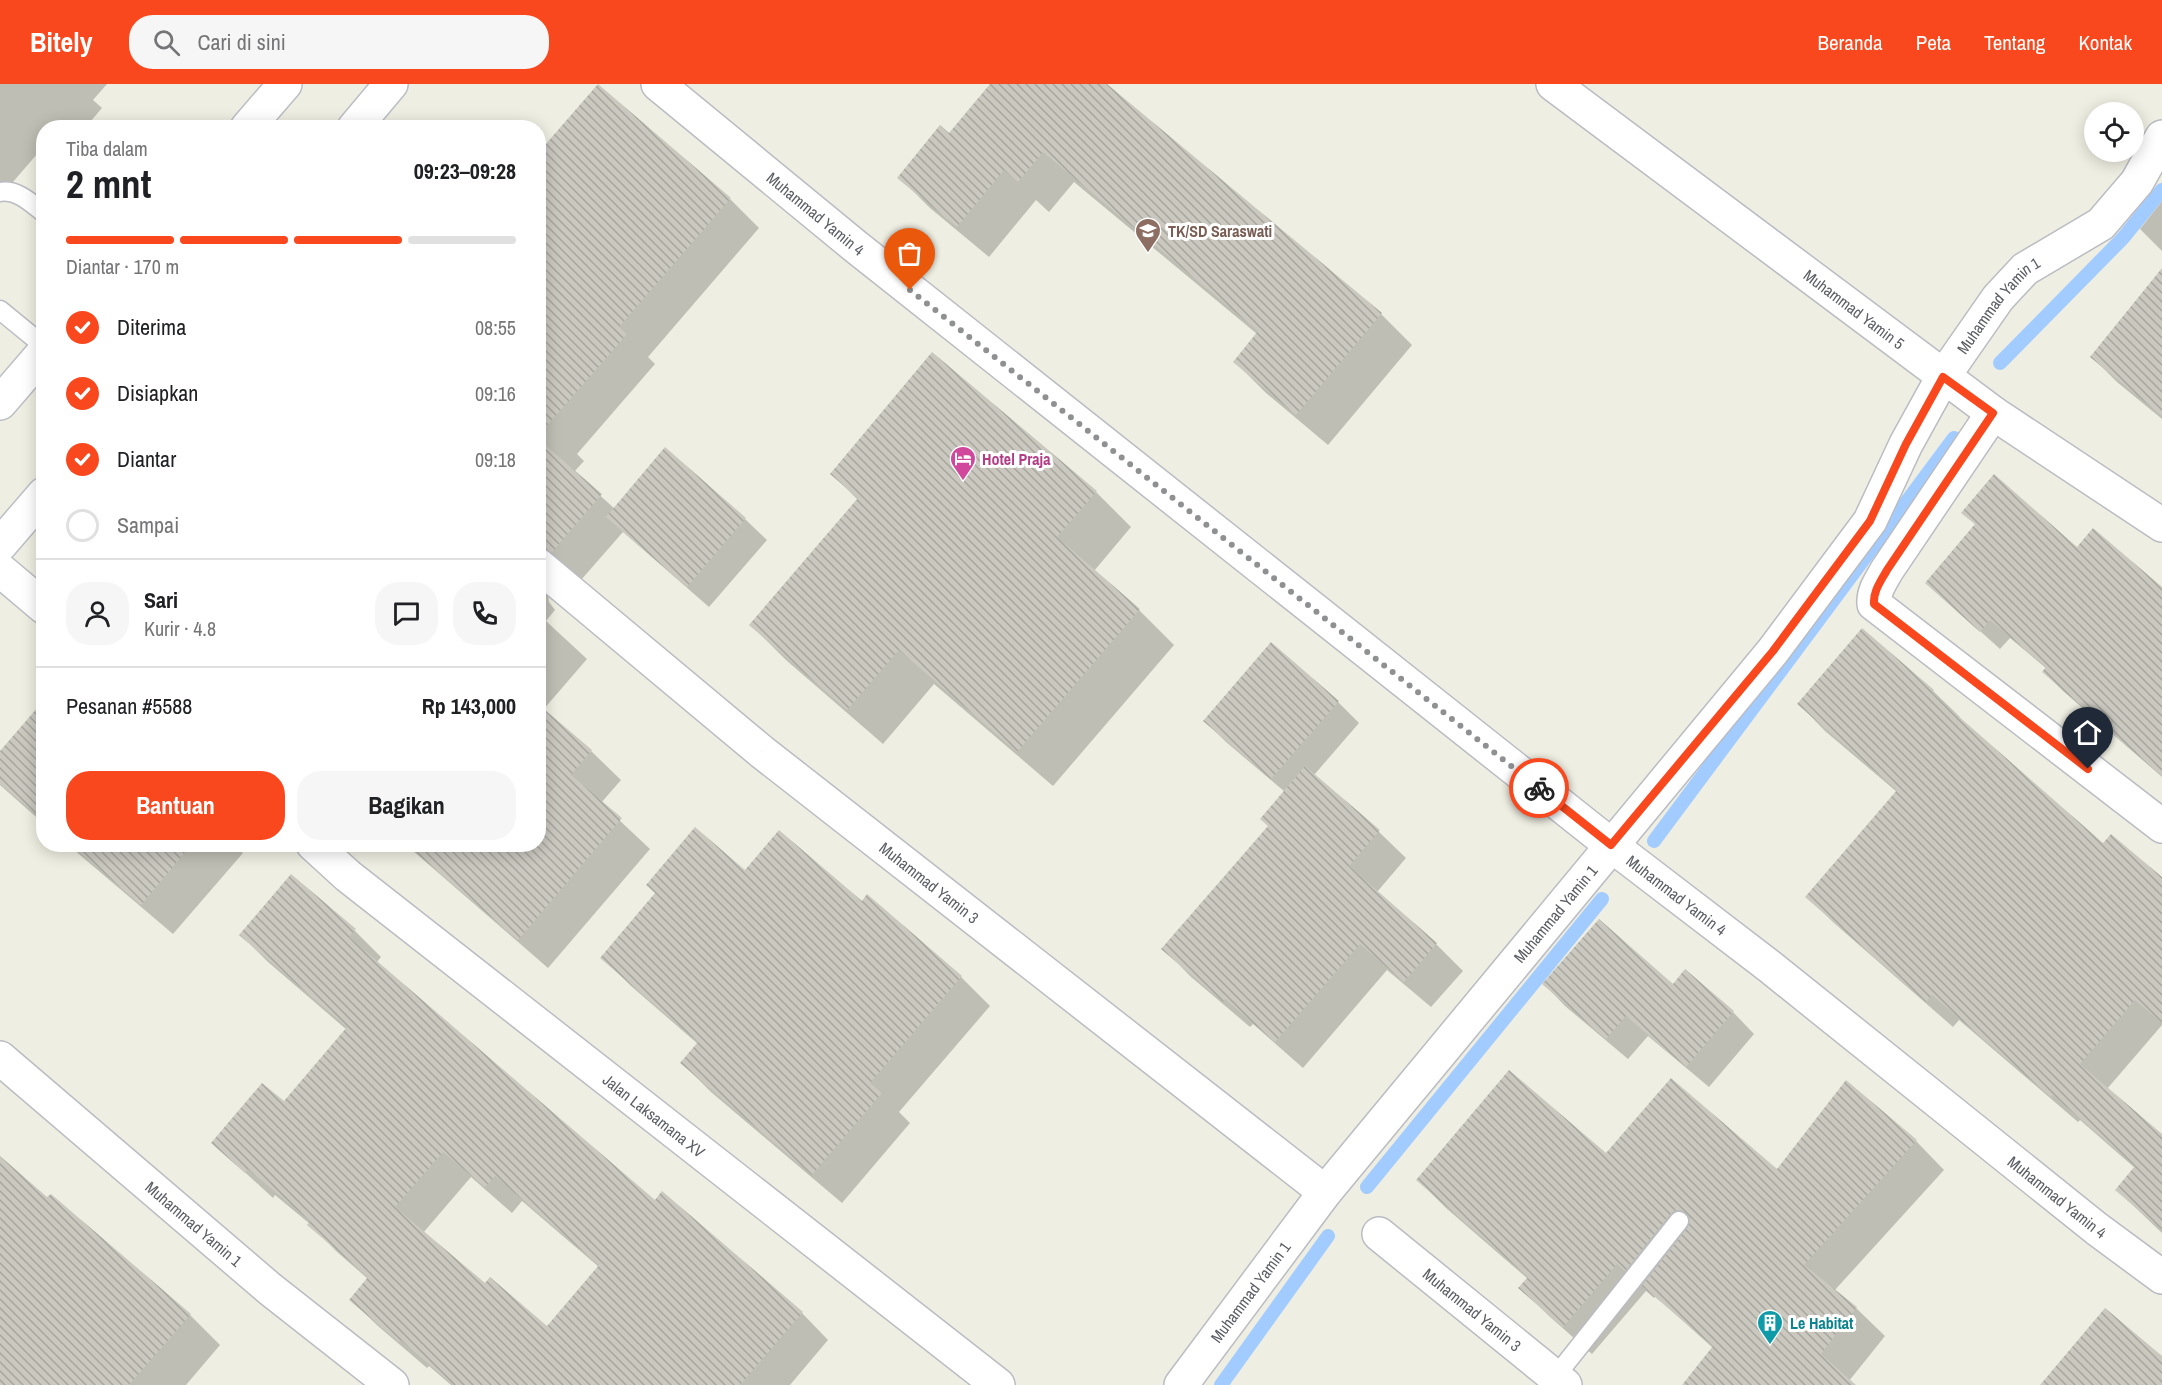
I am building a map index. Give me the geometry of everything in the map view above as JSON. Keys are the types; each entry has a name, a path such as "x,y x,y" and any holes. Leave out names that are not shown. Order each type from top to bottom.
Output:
{"street":[{"path":"254,120 285,84"},
{"path":"361,120 391,84"},
{"name":"Muhammad Yamin 4","path":"658,84 855,246 1611,845 1769,966 2097,1229 2162,1277"},
{"name":"Muhammad Yamin 5","path":"1553,84 1943,377 1993,413 2162,525"},
{"name":"Muhammad Yamin 1","path":"1181,1385 1325,1192 1773,651 1870,521 1906,444 1943,377 1998,298 2025,268 2101,224 2137,182 2162,137"},
{"path":"0,403 36,361"},
{"path":"1993,413 1887,570 1877,588 1874,604 2162,826"},
{"path":"0,545 36,503"},
{"path":"0,570 36,600"},
{"name":"Muhammad Yamin 3","path":"546,572 762,752 1325,1192"},
{"name":"Jalan Laksamana XV","path":"321,852 367,891 998,1385"},
{"name":"Muhammad Yamin 1","path":"0,1058 270,1289 392,1385"},
{"name":"Muhammad Yamin 3","path":"1379,1234 1560,1381"}],"lane":[{"path":"0,192 9,190 36,207"},
{"path":"0,310 36,339"},
{"path":"1560,1381 1679,1221"}],"building":[{"path":"598,84 731,198 619,327 627,334 546,427 546,144"},
{"path":"990,84 1107,84 1382,313 1296,415 1233,362 1258,331 1043,152 1018,182 1004,170 957,227 897,178 940,125 949,133"},
{"path":"2162,268 2162,416 2090,357"},
{"path":"932,352 1097,491 1057,537 1140,609 1017,752 899,650 847,710 749,625 858,498 830,474"},
{"path":"546,446 602,494 552,552 546,550"},
{"path":"665,447 746,518 687,587 606,517"},
{"path":"1994,474 2077,547 2093,528 2162,587 2162,776 2042,672 2046,667 1990,620 1980,632 1925,583 1975,524 1961,513"},
{"path":"1862,628 1934,690 1932,693 2103,843 2111,834 2162,877 2162,1023 2135,1000 2080,1064 2162,1134 2162,1230 2115,1190 2135,1166 1932,995 1926,1002 1805,897 1897,790 1797,704"},
{"path":"1271,642 1339,701 1271,779 1203,721"},
{"path":"36,709 36,814 0,784 0,751"},
{"path":"546,711 592,750 571,775 622,818 518,940 415,852 546,852"},
{"path":"1305,766 1380,830 1349,866 1437,943 1404,982 1360,944 1275,1042 1225,999 1223,1002 1161,949 1268,826 1260,819"},
{"path":"695,827 745,870 779,830 862,901 867,894 962,976 870,1083 882,1093 812,1175 680,1063 698,1042 600,958 655,893 646,885"},
{"path":"79,852 185,852 141,905"},
{"path":"291,874 356,929 349,937 655,1200 662,1191 803,1312 740,1385 453,1385 401,1340 399,1342 349,1300 368,1277 307,1225 310,1221 248,1169 245,1173 211,1143 262,1083 284,1101 347,1027 239,935","holes":["443,1152 485,1187 495,1176 599,1265 547,1326 490,1277 485,1283 395,1207"]},
{"path":"1599,919 1673,984 1685,969 1734,1011 1686,1067 1626,1016 1606,1039 1542,984"},
{"path":"1509,1070 1606,1153 1671,1078 1777,1169 1846,1080 1917,1140 1804,1265 1857,1307 1821,1354 1856,1385 1682,1385 1713,1346 1642,1286 1688,1227 1690,1217 1681,1210 1675,1210 1670,1214 1625,1271 1617,1264 1563,1327 1518,1288 1528,1277 1416,1180"},
{"path":"0,1156 47,1197 51,1194 191,1314 129,1385 0,1385"},
{"path":"2105,1308 2162,1356 2162,1385 2040,1385"}],"waterway":[{"path":"2000,363 2123,238 2162,190"},
{"path":"1654,841 1954,438"},
{"path":"1367,1187 1602,899"},
{"path":"1221,1385 1328,1236"}],"way so far":[{"path":"910,290 1539,788"}],"place":[{"name":"TK/SD Saraswati","path":"1148,254"},
{"name":"Hotel Praja","path":"963,482"},
{"name":"Le Habitat","path":"1770,1346"}],"route":[{"path":"1539,788 1611,845 1773,651 1870,521 1906,444 1943,377 1993,413 1887,570 1877,588 1874,604 2088,769"}]}
